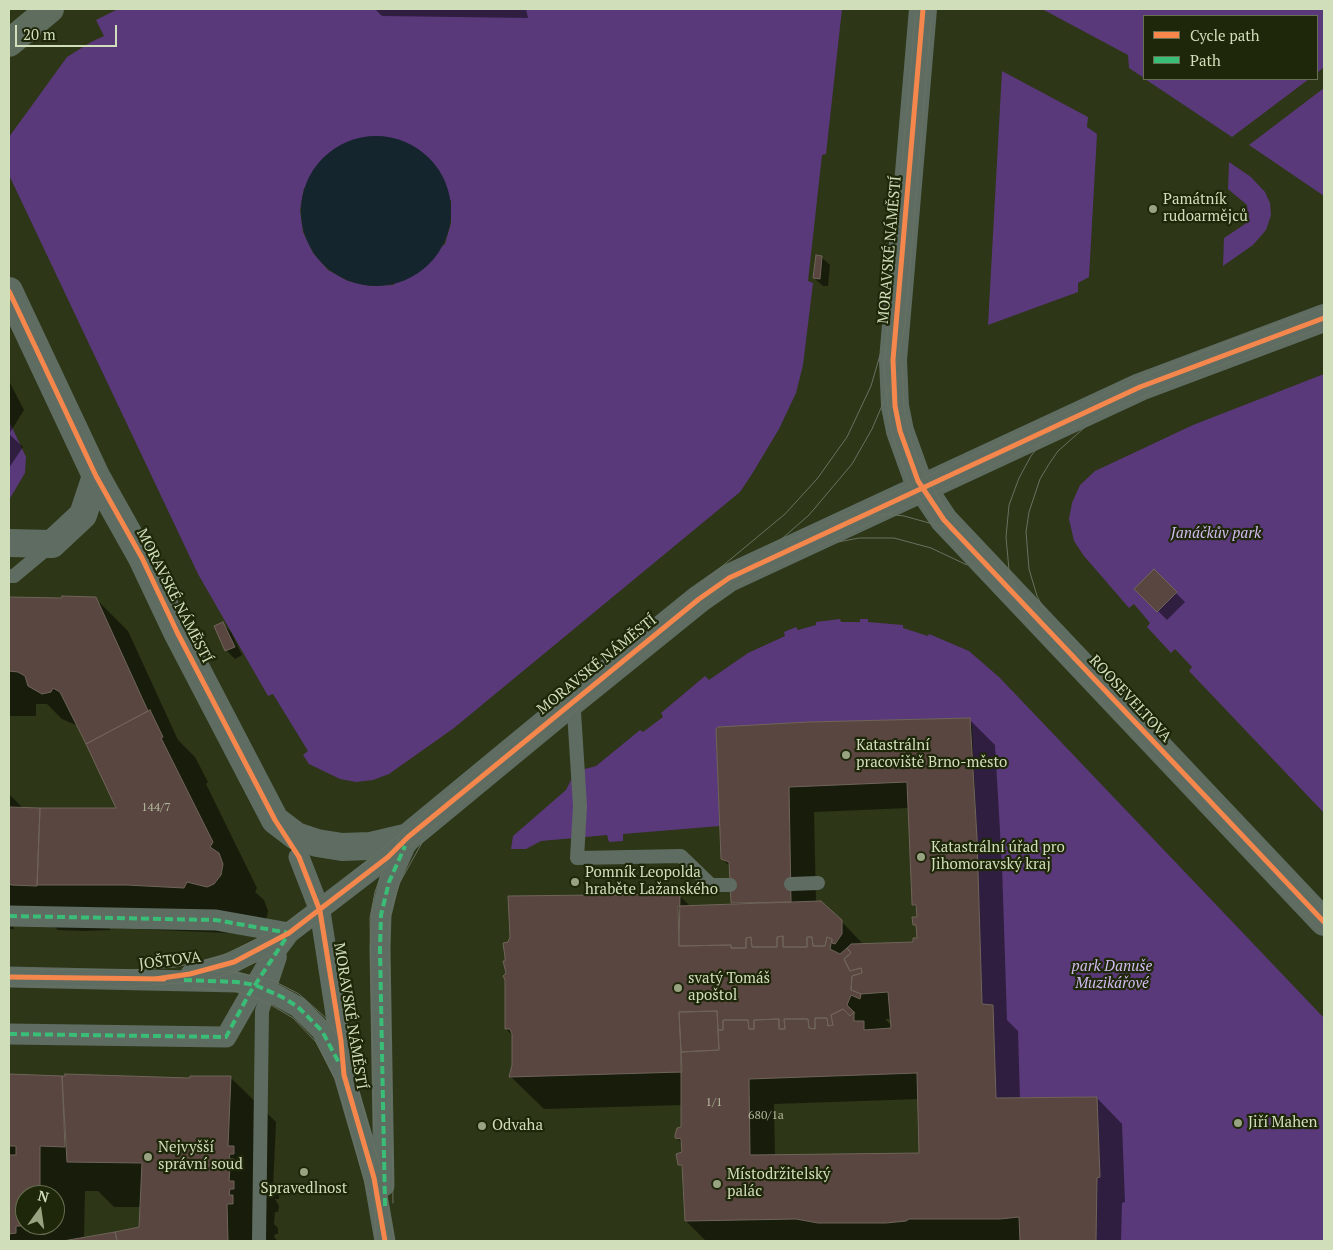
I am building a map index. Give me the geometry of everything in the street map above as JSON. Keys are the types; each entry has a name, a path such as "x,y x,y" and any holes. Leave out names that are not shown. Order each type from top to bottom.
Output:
{"main road":[{"path":"9,43 50,9"}],"street":[{"name":"MORAVSKÉ NÁMĚSTÍ","path":"923,9 893,374 900,432 923,489"},
{"name":"MORAVSKÉ NÁMĚSTÍ","path":"9,291 96,476 142,558 177,632 276,820 296,836 317,843 342,847 370,846 408,837"},
{"name":"MORAVSKÉ NÁMĚSTÍ","path":"320,911 388,857 408,837 568,705 716,586 746,570 1140,387 1324,318"},
{"path":"9,543 52,544 83,515 96,476"},
{"name":"ROOSEVELTOVA","path":"923,489 944,520 1324,922"},
{"name":"MORAVSKÉ NÁMĚSTÍ","path":"221,981 262,988 298,1007 322,1031 344,1075 374,1178 385,1241 381,915 389,882 408,837"},
{"name":"MORAVSKÉ NÁMĚSTÍ","path":"299,857 320,911 341,1041 344,1075"},
{"name":"JOŠTOVA","path":"155,979 190,974 234,962 289,933 320,911"},
{"path":"9,916 216,920 289,933"},
{"name":"JOŠTOVA","path":"9,1034 226,1037 262,988 289,933"},
{"name":"JOŠTOVA","path":"9,977 221,981"}],"lane":[{"path":"9,576 14,576 52,544"},
{"path":"568,705 574,712 576,770 580,806 577,858 681,856 711,885 730,885"},
{"name":"MORAVSKÉ NÁMĚSTÍ","path":"276,820 299,857"},
{"path":"791,884 818,883"},
{"path":"259,1241 262,988"}],"green space":[{"path":"118,9 842,9 826,154 822,155 808,281 813,283 803,365 796,393 779,429 740,492 454,728 389,774 373,780 356,782 340,779 309,764 303,755 308,751 273,694 268,696 198,574 9,175 9,137 67,57 104,36 96,20","holes":["304,188 451,200 451,223 445,244 393,285 370,286 348,281 328,270 313,253 303,232 300,210"]},
{"path":"1042,9 1324,9 1324,67 1318,72 1318,15 1143,15 1143,77 1129,68 1128,55"},
{"path":"1002,71 1088,117 1087,127 1097,134 1089,277 1078,283 1078,292 988,325"},
{"path":"1146,80 1308,80 1232,137"},
{"path":"1324,88 1324,196 1249,145"},
{"path":"1229,162 1251,177 1265,192 1270,203 1271,215 1266,230 1253,245 1223,266 1224,238 1245,224 1248,218 1247,205 1228,189"},
{"name":"Janáčkův park","path":"1324,374 1324,813 1189,671 1192,667 1175,649 1171,653 1147,627 1150,623 1134,604 1129,608 1084,556 1074,541 1069,519 1072,503 1080,485 1095,471 1193,425"},
{"path":"9,421 26,457 25,473 9,500"},
{"name":"park Danuše Muzikářové","path":"840,619 841,622 860,622 860,619 868,619 868,622 903,625 903,628 928,636 929,634 969,651 1000,678 1324,1018 1324,1241 1096,1241 1097,1097 996,1098 993,1005 982,1004 972,726 969,718 718,727 716,729 720,826 623,834 623,841 609,842 607,835 541,841 526,849 511,849 513,836 566,790 573,776 581,770 596,766 640,730 643,732 663,717 661,713 705,676 709,680 748,653 785,636 784,632 796,627 798,630 816,625 816,622"}],"water":[{"path":"376,136 391,137 405,142 418,148 429,158 439,169 445,182 450,196 450,226 445,240 439,253 429,264 418,274 405,280 391,285 376,286 361,285 347,280 334,274 323,264 313,253 307,240 302,226 301,211 302,196 307,182 313,169 323,158 334,148 347,142 361,137"}],"building":[{"path":"816,255 822,256 820,279 813,278"},
{"path":"1154,569 1177,592 1157,612 1134,589"},
{"path":"62,596 96,597 148,711 86,744 60,692 53,688 51,692 42,694 28,686 25,676 18,672 9,671 9,597 62,598"},
{"path":"223,622 235,647 225,651 214,626"},
{"path":"150,710 163,737 161,738 213,842 210,847 219,853 223,864 221,875 214,884 207,887 187,882 184,888 127,885 37,885 40,808 116,808 86,744"},
{"path":"970,718 977,838 982,1004 993,1005 996,1098 1097,1097 1100,1177 1097,1178 1096,1241 1020,1241 1019,1217 1000,1219 909,1219 886,1223 818,1223 796,1219 685,1221 682,1165 678,1165 676,1154 682,1152 681,1139 675,1138 677,1128 681,1127 681,1052 719,1050 718,1030 723,1030 723,1020 748,1020 749,1029 754,1029 754,1020 779,1019 779,1029 785,1029 784,1019 808,1019 809,1028 815,1029 815,1018 827,1018 828,1026 833,1025 831,1015 843,1009 850,1016 854,1012 854,1021 864,1021 864,1030 891,1028 888,992 861,994 851,990 852,976 862,973 861,968 850,971 844,959 851,953 847,948 851,944 913,942 913,938 917,938 916,925 913,925 912,917 917,917 916,905 912,905 907,782 789,787 791,902 731,903 729,862 721,859 716,729 718,727 808,722","holes":["917,1073 919,1153 750,1155 749,1079"]},
{"path":"9,807 40,808 37,886 11,885 9,883"},
{"name":"svatý Tomáš apoštol","path":"680,894 679,946 731,945 731,948 746,948 746,938 751,937 752,947 777,947 777,937 783,936 783,947 807,947 807,937 812,937 813,946 825,946 827,937 832,939 830,949 840,954 847,948 851,953 844,959 850,971 861,968 862,973 852,976 851,990 861,994 860,999 851,995 847,1005 854,1012 850,1016 843,1009 831,1015 833,1025 828,1026 827,1018 815,1018 815,1029 809,1028 808,1019 784,1019 785,1029 779,1029 779,1019 754,1020 754,1029 749,1029 748,1020 723,1020 723,1030 718,1030 717,1011 679,1012 682,1072 509,1077 512,1065 512,1034 510,1029 505,1029 505,980 503,976 506,973 503,961 505,961 505,957 503,943 508,942 510,937 508,896"},
{"path":"821,901 842,920 842,934 835,944 832,943 832,939 827,937 825,946 813,946 812,937 807,937 807,947 783,947 783,936 777,937 777,947 752,947 751,937 746,938 746,948 731,948 731,945 679,946 678,906"},
{"path":"717,1011 719,1050 681,1052 679,1012"},
{"path":"9,1074 62,1076 65,1147 40,1146 40,1185 15,1185 15,1233 9,1234 9,1155 16,1155 16,1146 9,1146"},
{"name":"Nejvyšší správní soud","path":"65,1074 190,1078 190,1076 231,1076 228,1146 234,1146 234,1154 230,1154 229,1159 234,1159 234,1167 230,1167 229,1181 234,1181 234,1189 230,1189 229,1195 233,1195 233,1204 227,1204 228,1241 117,1241 115,1232 139,1227 142,1163 67,1162 62,1076 65,1076"},
{"path":"115,1232 117,1241 63,1241"}],"tram line":[{"path":"916,9 884,368 889,417 895,444 910,485 934,523 981,576 1324,935"},
{"path":"905,325 932,9"},
{"path":"784,543 1136,379 1227,342 1324,308"},
{"path":"9,986 129,987 205,981 234,972 267,957 321,920 746,570 809,515 852,464 872,429 893,380 906,320"},
{"path":"735,586 1118,407 1185,379 1324,327"},
{"path":"136,970 175,967 219,957 276,930 328,894 785,514 817,479 847,437 871,386 880,355"},
{"path":"902,363 904,409 912,444 918,461 944,508 1013,585 1324,908"},
{"path":"1028,618 1018,599 1009,570 1006,537 1009,505 1019,478 1031,456 1054,427 1071,413"},
{"path":"1045,611 1037,596 1029,569 1026,532 1029,512 1040,479 1049,464 1058,451 1084,428"},
{"path":"845,519 888,514 904,516 944,527 965,539"},
{"path":"838,542 859,538 894,538 931,548 967,565"},
{"path":"724,572 757,555"},
{"path":"374,1129 370,918 375,892 383,870 400,838"},
{"path":"393,1203 389,925 391,909 400,882 423,841"},
{"path":"9,969 144,970"},
{"path":"184,970 234,972 272,980 299,994 326,1018 341,1041 353,1072 384,1180 394,1241"},
{"path":"193,988 236,991 266,1002 293,1018 316,1042 337,1082 369,1197"},
{"path":"374,1159 376,1241"}],"marked path":[{"path":"385,1206 381,915 389,882 405,846"},
{"path":"9,916 216,920 289,933"},
{"path":"9,1034 226,1037 249,994 286,938"},
{"path":"184,980 237,982 255,985 282,997 298,1007 322,1031 339,1063"}],"cycle path":[{"path":"923,9 893,360 895,406 900,431 918,481 944,520 1324,922"},
{"path":"9,291 96,476 142,558 177,632 275,820 299,857 320,911 341,1041 344,1075 374,1178 385,1241"},
{"path":"155,979 190,974 234,962 289,933 388,857 408,837 699,599 729,578 1140,387 1324,318"},
{"path":"9,977 164,979"}],"place":[{"name":"Památník rudoarmějců","path":"1153,209"},
{"name":"Katastrální pracoviště Brno-město","path":"846,755"},
{"name":"Katastrální úřad pro Jihomoravský kraj","path":"921,857"},
{"name":"Pomník Leopolda hraběte Lažanského","path":"575,882"},
{"name":"svatý Tomáš apoštol","path":"678,988"},
{"name":"Jiří Mahen","path":"1238,1123"},
{"name":"Odvaha","path":"482,1126"},
{"name":"Nejvyšší správní soud","path":"148,1157"},
{"name":"Spravedlnost","path":"304,1172"},
{"name":"Místodržitelský palác","path":"717,1184"}]}
